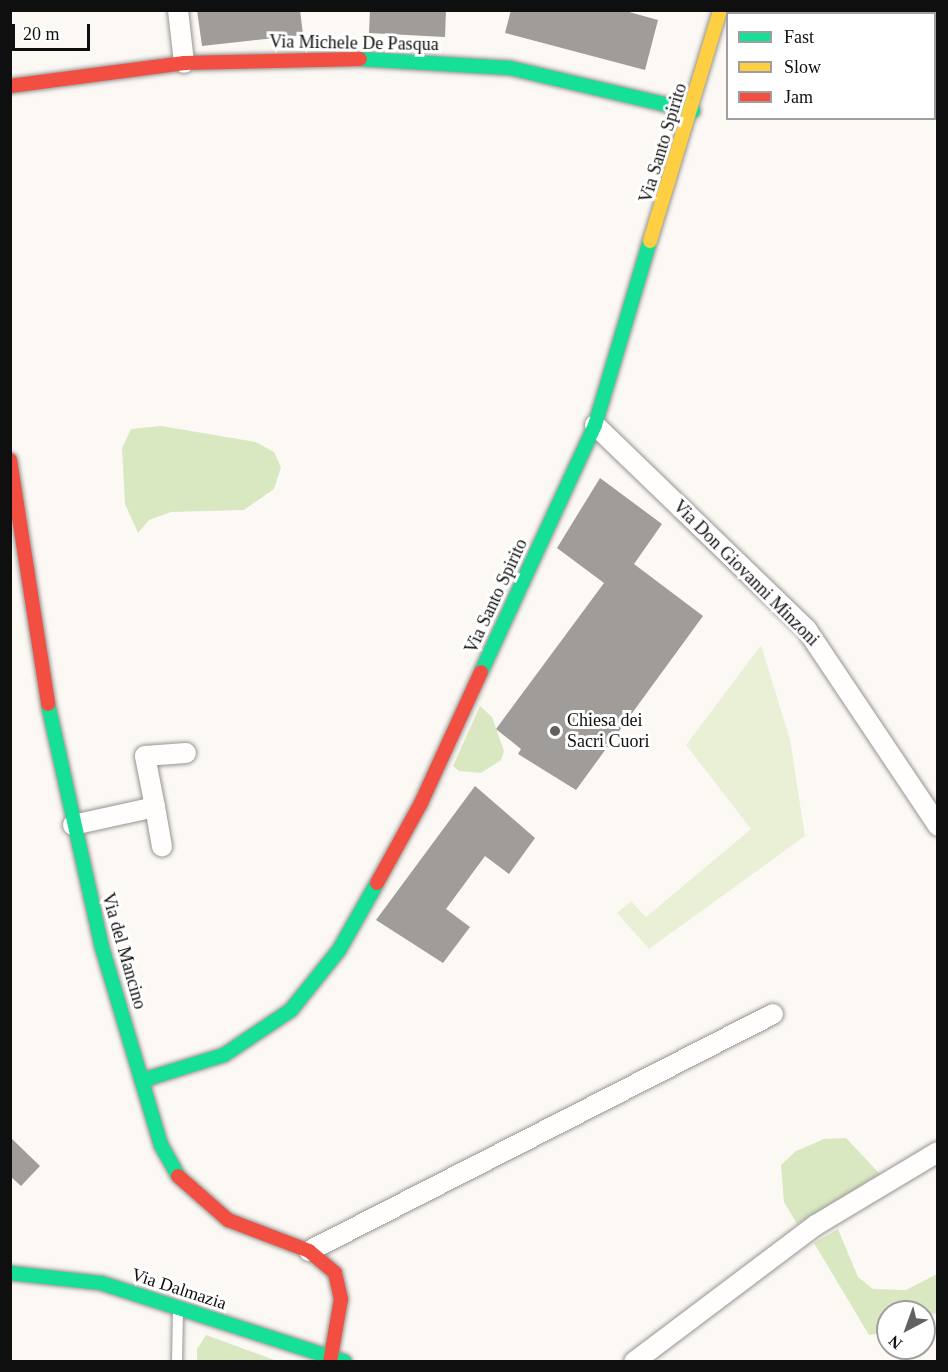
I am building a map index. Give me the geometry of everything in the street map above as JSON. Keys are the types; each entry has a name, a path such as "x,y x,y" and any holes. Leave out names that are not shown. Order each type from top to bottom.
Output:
{"street":[{"path":"178,10 184,63"},
{"name":"Via Santo Spirito","path":"143,1080 224,1055 291,1010 339,950 421,803 595,425 693,111 720,10"},
{"name":"Via Michele De Pasqua","path":"10,86 184,63 319,57 443,61 510,68 693,111"},
{"name":"Via Don Giovanni Minzoni","path":"595,425 807,630 938,826"},
{"name":"Via del Mancino","path":"10,460 55,750 101,944 161,1145 179,1177 204,1203 228,1220 309,1251 327,1263 341,1285 336,1360"},
{"path":"162,846 145,756 186,753"},
{"path":"73,825 155,807"},
{"path":"309,1251 773,1014"},
{"path":"634,1362 816,1225 938,1152"},
{"name":"Via Dalmazia","path":"10,1273 101,1283 179,1304 238,1329 336,1360"}],"lane":[{"path":"177,1362 179,1304"}],"green space":[{"path":"161,426 256,442 274,452 281,467 274,489 244,510 171,512 149,520 138,533 125,504 122,448 131,429"},
{"path":"761,645 790,740 805,836 649,949 617,913 631,901 646,917 751,829 686,745"},
{"path":"480,706 492,717 504,751 501,760 481,773 459,771 453,766"},
{"path":"846,1138 880,1174 797,1224 784,1202 781,1165 796,1151 824,1139"},
{"path":"838,1229 858,1277 873,1289 906,1290 937,1274 937,1313 936,1300 876,1300 876,1334 869,1335 814,1243"},
{"path":"206,1335 277,1361 197,1361 197,1349"}],"building":[{"path":"197,10 300,10 303,35 202,46"},
{"path":"370,10 446,10 445,37 369,33"},
{"path":"511,10 622,10 658,20 645,70 505,33"},
{"path":"600,478 662,524 634,564 703,616 576,790 518,754 521,749 496,729 604,583 557,548"},
{"path":"475,786 535,838 509,874 485,856 446,909 470,927 443,963 376,920"},
{"path":"10,1137 40,1166 21,1186 10,1176"}],"traffic: fast":[{"path":"360,59 510,68 693,111"},
{"path":"481,672 595,425 650,241"},
{"path":"48,704 101,944 161,1145 178,1176"},
{"path":"143,1080 224,1055 291,1010 339,950 377,883"},
{"path":"10,1273 101,1283 345,1362"}],"traffic: slow":[{"path":"650,241 720,10"}],"traffic: jam":[{"path":"10,86 184,63 360,59"},
{"path":"10,460 48,704"},
{"path":"377,883 421,803 481,672"},
{"path":"178,1176 228,1220 309,1251 335,1273 341,1299 330,1362"}],"place":[{"name":"Chiesa dei Sacri Cuori","path":"555,731"}]}
